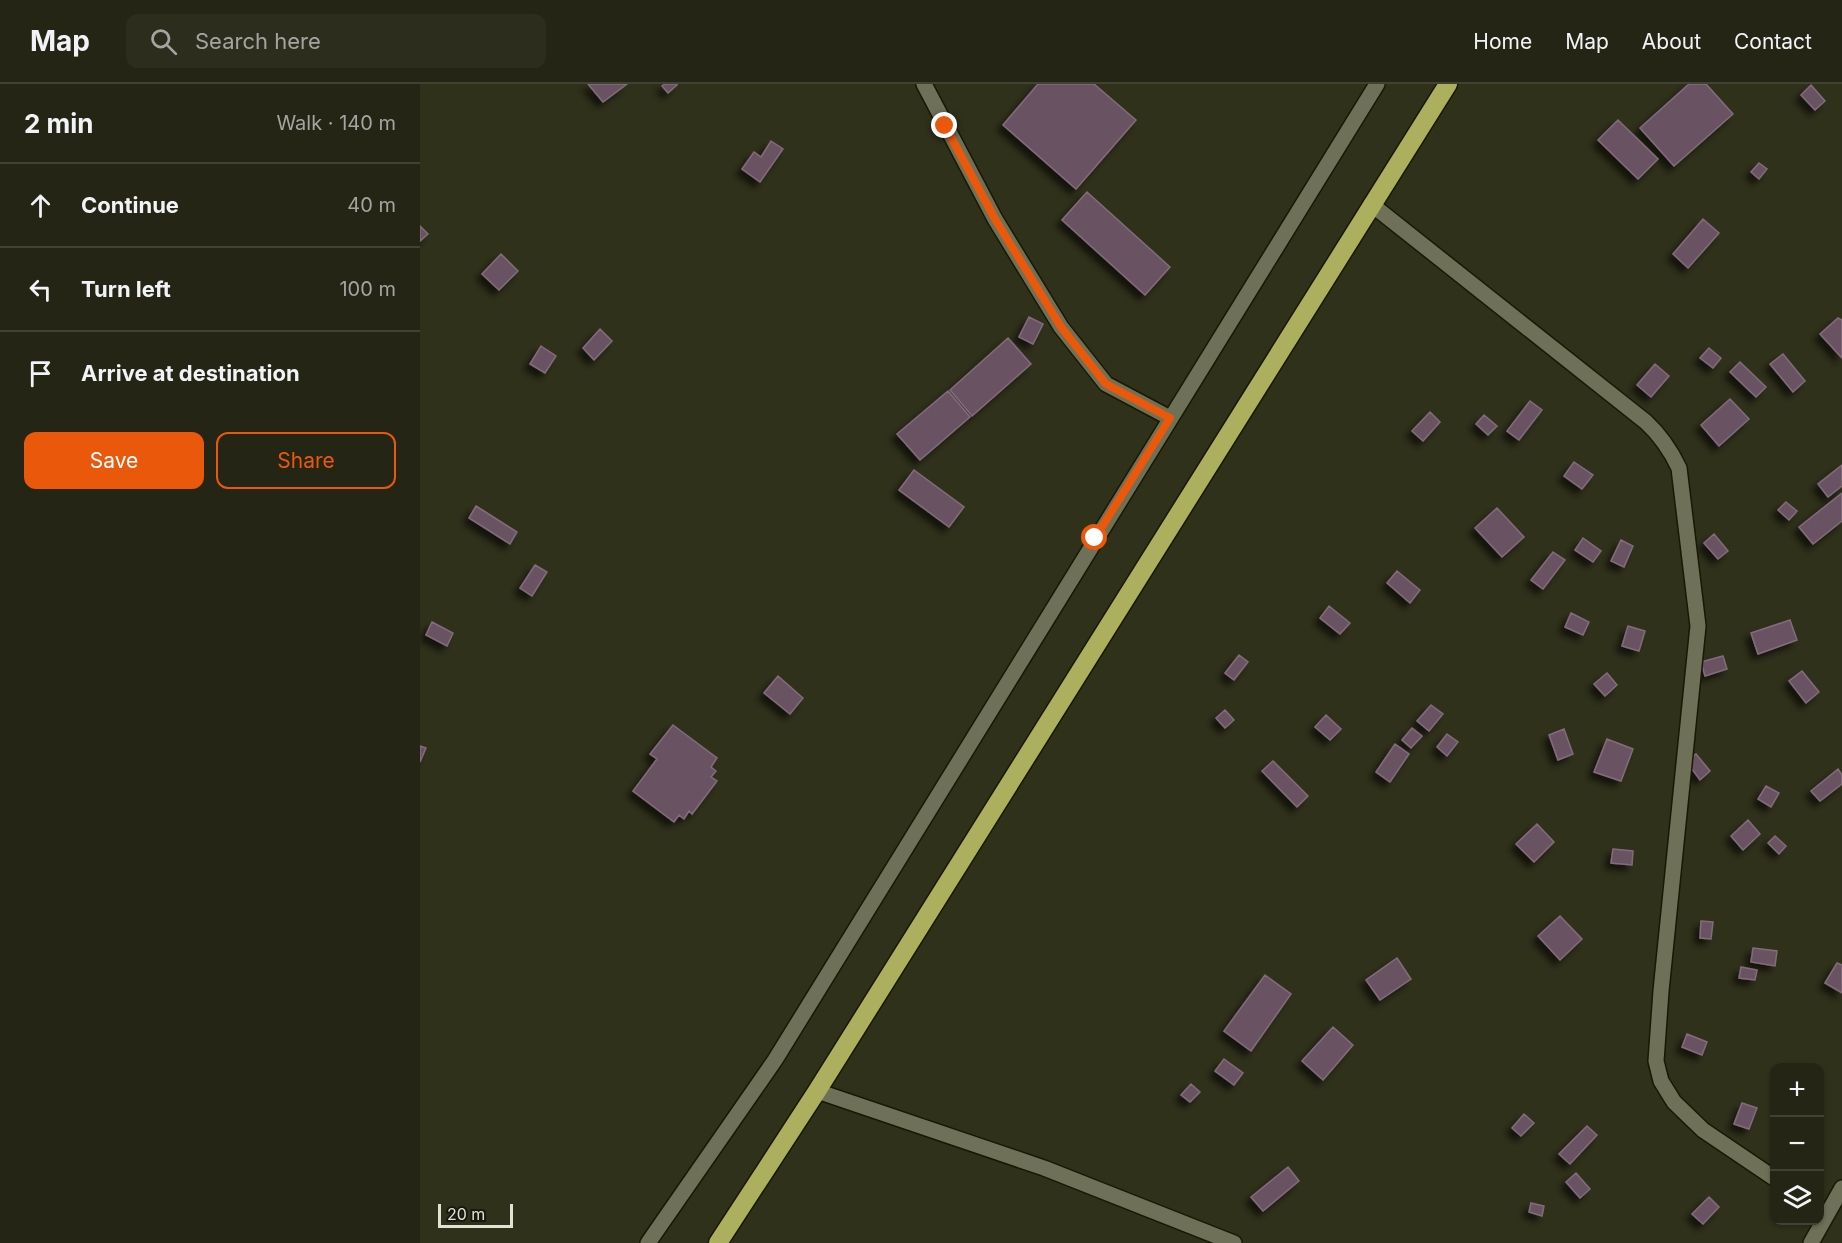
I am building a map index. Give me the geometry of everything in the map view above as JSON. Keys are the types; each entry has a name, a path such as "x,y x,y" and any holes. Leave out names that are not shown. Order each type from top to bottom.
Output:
{"highway":[{"path":"718,1243 817,1091 1448,84"}],"street":[{"path":"924,84 995,219 1061,327 1106,384 1170,418"},
{"path":"648,1243 775,1060 1377,84"},
{"path":"1371,204 1646,422 1660,434 1679,468 1698,626 1656,1061 1661,1081 1674,1102 1703,1130 1770,1175"},
{"path":"817,1091 1044,1168 1234,1243"},
{"path":"1811,1243 1832,1202 1842,1188"}],"building":[{"path":"588,84 627,84 603,102"},
{"path":"1038,84 1094,84 1136,120 1076,189 1003,125"},
{"path":"1689,84 1706,84 1733,114 1674,166 1640,128"},
{"path":"677,85 668,93 662,86"},
{"path":"1811,85 1825,101 1815,110 1801,95"},
{"path":"1618,120 1658,159 1638,179 1598,140"},
{"path":"771,141 783,149 760,182 742,169 754,152 761,157"},
{"path":"1759,163 1767,169 1759,179 1751,172"},
{"path":"1087,192 1170,267 1145,295 1062,220"},
{"path":"1703,219 1719,233 1688,268 1673,254"},
{"path":"420,226 428,234 420,241"},
{"path":"501,254 518,271 499,290 482,274"},
{"path":"1029,317 1043,324 1033,344 1019,337"},
{"path":"1838,318 1842,320 1842,358 1820,334"},
{"path":"600,329 612,341 594,360 583,348"},
{"path":"1008,338 1031,364 972,416 950,390"},
{"path":"541,346 556,356 545,373 530,364"},
{"path":"1709,348 1721,358 1713,368 1700,358"},
{"path":"1783,354 1805,381 1793,392 1770,364"},
{"path":"1740,362 1766,387 1756,397 1730,372"},
{"path":"1655,364 1669,376 1651,397 1637,385"},
{"path":"948,391 970,417 920,460 897,434"},
{"path":"1730,399 1749,419 1719,446 1701,425"},
{"path":"1530,401 1542,410 1519,440 1507,431"},
{"path":"1430,412 1440,422 1423,441 1412,431"},
{"path":"1484,415 1497,426 1488,435 1476,424"},
{"path":"1574,462 1593,475 1582,489 1564,476"},
{"path":"1842,465 1842,486 1828,497 1818,484"},
{"path":"914,470 964,507 949,527 899,490"},
{"path":"1842,493 1842,521 1813,544 1799,527"},
{"path":"1786,502 1797,511 1789,520 1778,510"},
{"path":"476,506 517,532 510,544 469,518"},
{"path":"1497,508 1524,537 1502,557 1475,528"},
{"path":"1714,534 1728,551 1718,559 1704,543"},
{"path":"1583,538 1601,551 1593,562 1575,550"},
{"path":"1621,540 1633,546 1624,567 1611,561"},
{"path":"1553,552 1565,560 1543,589 1531,580"},
{"path":"535,565 547,572 532,596 520,588"},
{"path":"1397,571 1420,590 1410,603 1387,583"},
{"path":"1329,606 1350,623 1340,634 1320,618"},
{"path":"1571,613 1589,622 1583,635 1565,627"},
{"path":"1790,620 1797,640 1758,654 1751,633"},
{"path":"432,622 453,633 447,646 426,635"},
{"path":"1628,626 1645,631 1639,651 1622,646"},
{"path":"1239,655 1248,662 1234,680 1225,673"},
{"path":"1723,656 1727,669 1705,676 1701,662"},
{"path":"1802,671 1819,692 1806,703 1789,681"},
{"path":"1607,673 1617,685 1605,696 1594,684"},
{"path":"778,676 803,698 790,714 764,693"},
{"path":"1431,705 1443,714 1429,731 1417,721"},
{"path":"1225,710 1234,720 1225,728 1216,718"},
{"path":"1326,715 1341,729 1330,740 1315,727"},
{"path":"673,725 717,758 711,767 716,771 711,777 717,781 692,814 689,811 684,819 679,815 674,822 633,791 657,759 650,754"},
{"path":"1412,728 1422,736 1411,748 1402,740"},
{"path":"1564,729 1573,754 1558,760 1549,735"},
{"path":"1447,734 1458,742 1447,756 1437,747"},
{"path":"1607,739 1633,749 1621,781 1594,772"},
{"path":"1395,744 1409,754 1390,782 1376,772"},
{"path":"420,746 426,748 420,762"},
{"path":"1696,754 1710,771 1700,780 1686,761"},
{"path":"1273,761 1308,796 1297,807 1262,771"},
{"path":"1838,769 1842,775 1842,784 1820,801 1811,791"},
{"path":"1766,786 1779,793 1771,807 1758,799"},
{"path":"1748,820 1760,834 1743,850 1731,836"},
{"path":"1537,824 1554,842 1534,862 1516,844"},
{"path":"1775,836 1786,846 1779,854 1768,843"},
{"path":"1613,849 1633,851 1632,865 1611,863"},
{"path":"1560,916 1582,939 1560,960 1538,936"},
{"path":"1701,921 1713,922 1711,939 1700,938"},
{"path":"1753,948 1777,951 1775,966 1751,962"},
{"path":"1397,958 1411,979 1380,1000 1366,980"},
{"path":"1837,963 1842,965 1842,993 1825,983"},
{"path":"1741,967 1757,970 1755,980 1739,978"},
{"path":"1265,975 1291,994 1251,1051 1224,1031"},
{"path":"1333,1027 1353,1045 1323,1080 1302,1061"},
{"path":"1687,1034 1707,1042 1702,1055 1682,1047"},
{"path":"1224,1059 1243,1073 1234,1085 1215,1071"},
{"path":"1191,1084 1200,1092 1190,1102 1181,1095"},
{"path":"1742,1103 1757,1108 1749,1129 1734,1124"},
{"path":"1524,1114 1534,1123 1521,1136 1512,1128"},
{"path":"1587,1126 1597,1135 1570,1164 1559,1154"},
{"path":"1288,1167 1299,1181 1263,1211 1251,1197"},
{"path":"1576,1173 1590,1189 1580,1198 1566,1182"},
{"path":"1709,1197 1719,1207 1703,1224 1692,1214"},
{"path":"1531,1203 1544,1206 1542,1216 1529,1212"}],"route":[{"path":"945,126 995,219 1061,327 1106,384 1170,418 1095,538"}]}
